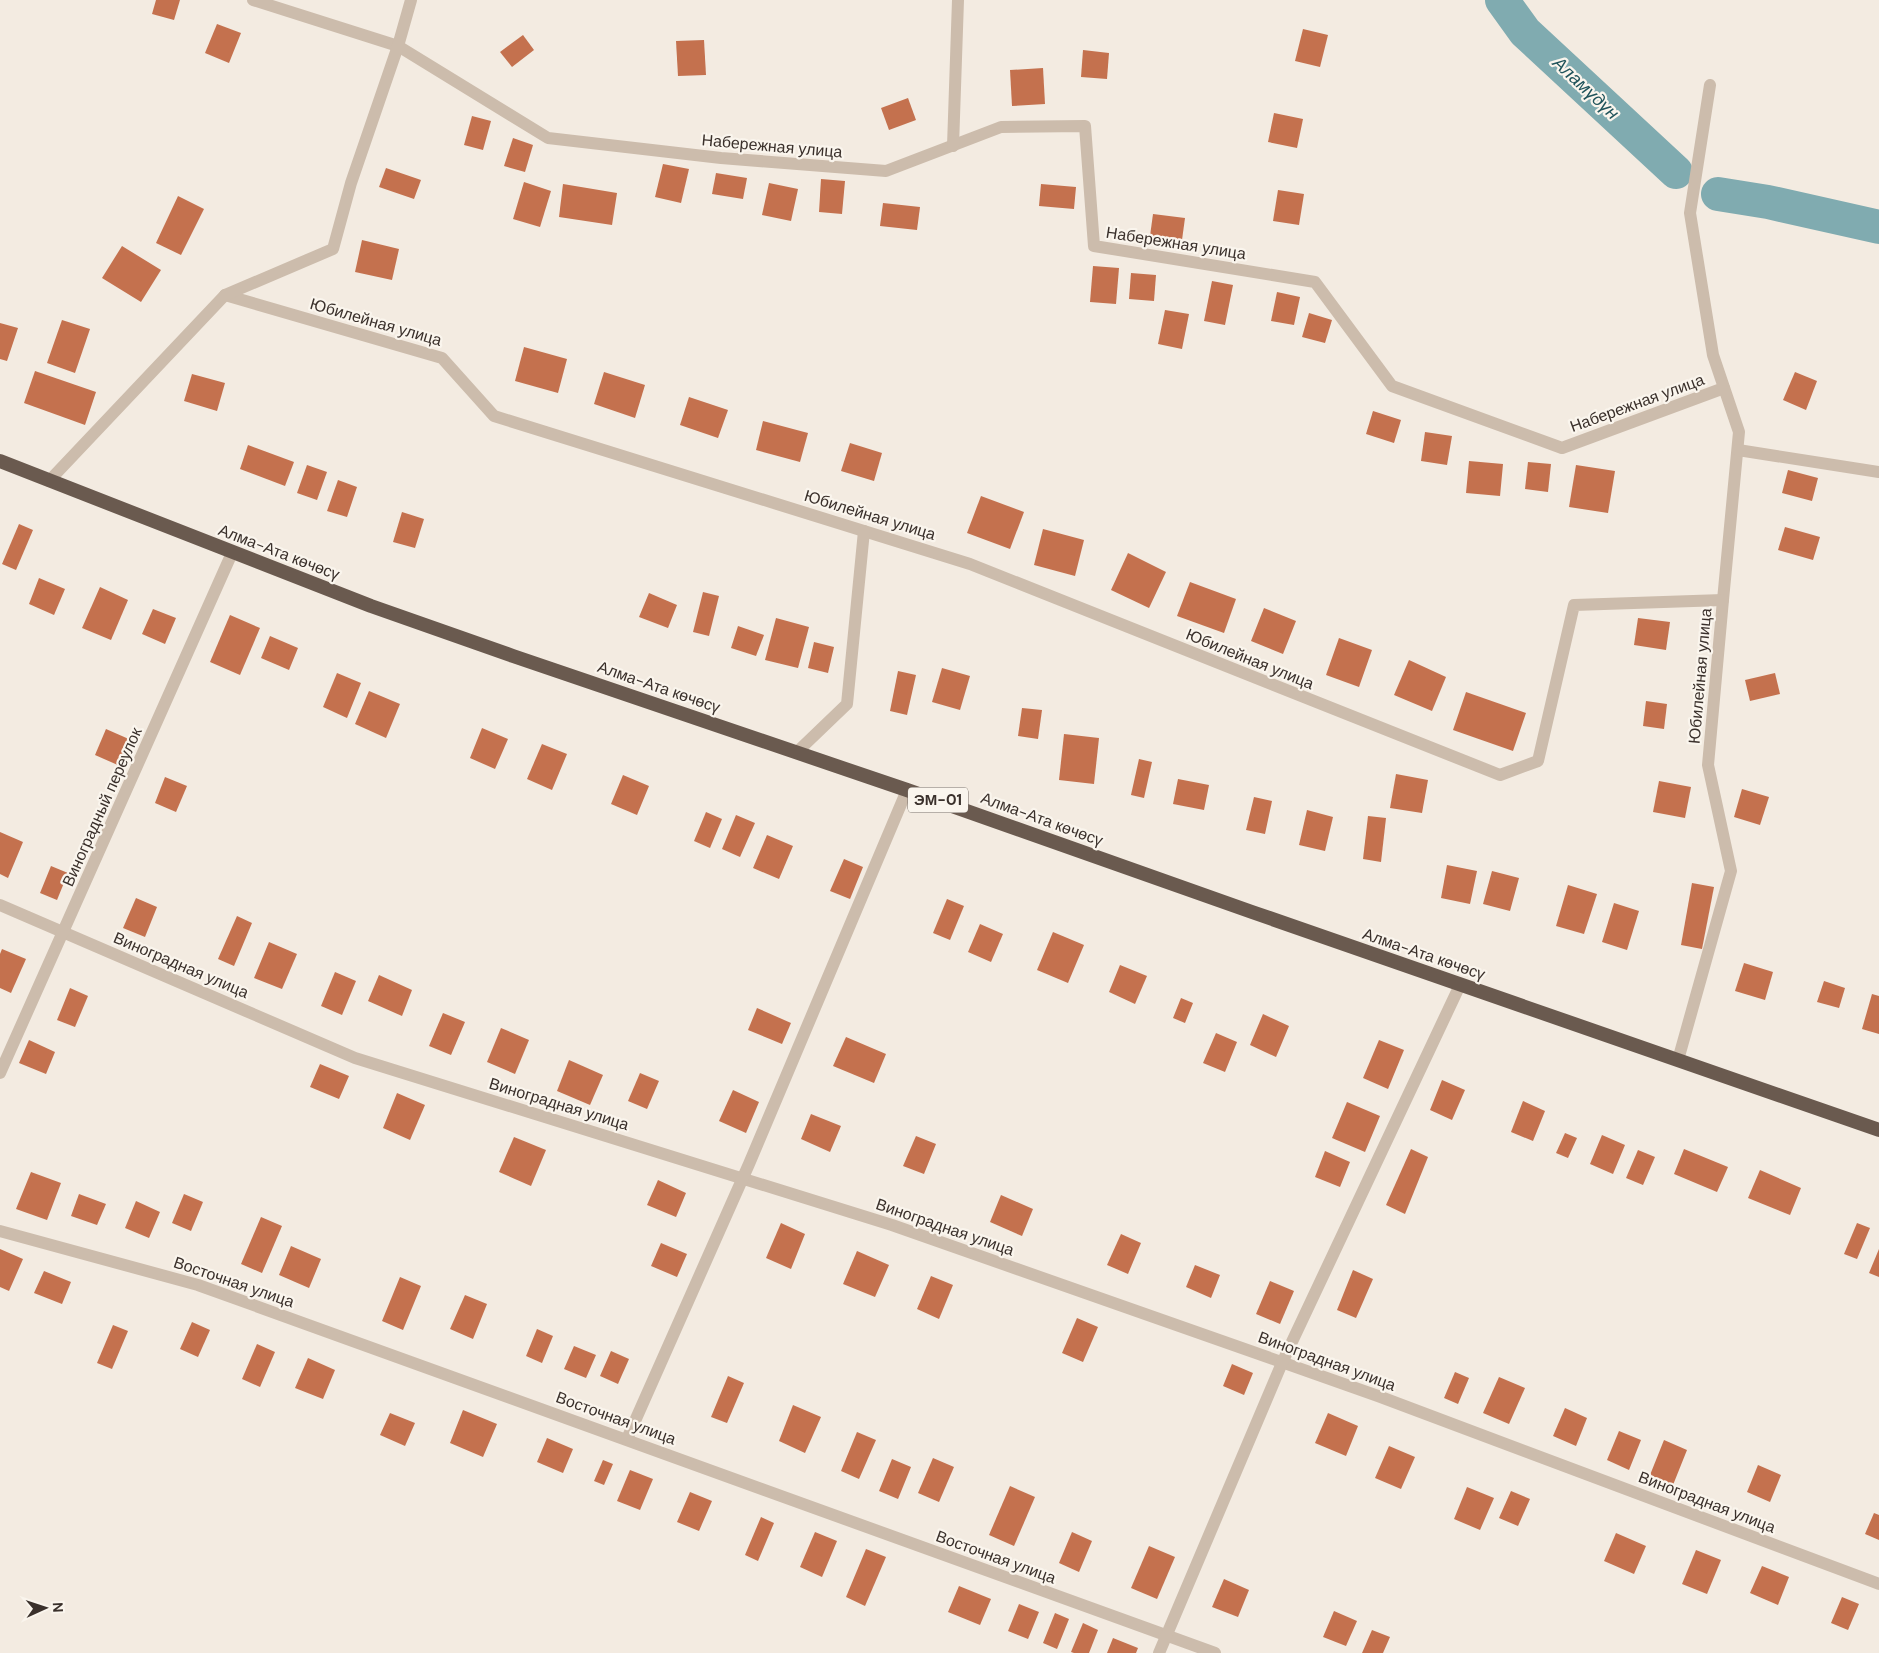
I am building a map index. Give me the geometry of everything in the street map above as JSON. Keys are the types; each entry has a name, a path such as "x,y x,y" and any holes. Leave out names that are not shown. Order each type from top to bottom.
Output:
{"highway":[{"name":"Алма-Ата көчөсү","path":"0,461 371,606 907,790 1879,1130"}],"street":[{"name":"Набережная улица","path":"254,0 398,46 548,138 721,158 886,171 1001,127 1085,126 1094,246 1315,282 1392,386 1562,448 1724,388"},
{"path":"49,481 225,295 333,249 351,183 398,46 411,0"},
{"path":"953,146 958,0"},
{"path":"1710,85 1690,213 1713,355 1739,432 1723,600"},
{"name":"Юбилейная улица","path":"225,295 442,358 494,416 970,564 1500,776 1538,761 1574,604 1723,600 1708,764 1731,871 1678,1060"},
{"path":"1738,450 1879,472"},
{"path":"797,752 847,704 864,531"},
{"name":"Виноградный переулок","path":"0,1073 232,552"},
{"path":"627,1439 742,1179 907,790"},
{"name":"Виноградная улица","path":"0,905 355,1058 892,1225 1378,1396 1879,1584"},
{"path":"1160,1653 1282,1362 1460,985"},
{"name":"Восточная улица","path":"0,1231 198,1285 1215,1653"}],"building":[{"path":"156,0 180,0 174,20 152,14"},
{"path":"217,24 241,33 229,63 205,53"},
{"path":"1303,29 1328,35 1320,67 1295,61"},
{"path":"523,35 534,50 512,67 500,52"},
{"path":"704,40 706,75 678,76 676,41"},
{"path":"1083,50 1109,53 1107,79 1081,77"},
{"path":"1043,68 1045,104 1012,106 1010,70"},
{"path":"908,98 916,120 889,130 881,108"},
{"path":"1274,113 1303,119 1297,148 1268,142"},
{"path":"472,116 491,121 483,150 464,145"},
{"path":"513,138 533,145 525,172 504,166"},
{"path":"663,164 689,169 681,203 655,197"},
{"path":"386,168 421,180 414,199 379,187"},
{"path":"716,173 747,178 743,199 712,194"},
{"path":"821,179 845,181 842,214 819,212"},
{"path":"524,182 551,191 540,227 513,219"},
{"path":"769,183 798,189 791,221 762,215"},
{"path":"563,184 617,193 612,225 559,217"},
{"path":"1041,184 1076,187 1074,209 1039,206"},
{"path":"1278,190 1304,194 1299,225 1273,221"},
{"path":"178,196 204,209 181,255 156,243"},
{"path":"883,203 920,207 917,230 880,226"},
{"path":"1153,214 1185,218 1182,240 1150,236"},
{"path":"362,240 399,249 392,280 355,272"},
{"path":"122,246 161,270 141,302 102,278"},
{"path":"1093,266 1119,268 1116,304 1090,302"},
{"path":"1131,273 1156,275 1154,301 1129,299"},
{"path":"1212,281 1233,285 1225,325 1204,321"},
{"path":"1277,292 1300,297 1294,325 1271,321"},
{"path":"1165,310 1189,314 1182,349 1158,344"},
{"path":"1309,313 1332,320 1325,343 1302,337"},
{"path":"62,320 90,329 75,373 47,363"},
{"path":"0,323 18,328 7,361 0,359"},
{"path":"524,347 567,359 558,393 515,381"},
{"path":"35,371 96,392 85,425 24,403"},
{"path":"604,372 645,385 635,418 594,404"},
{"path":"1795,372 1817,381 1806,410 1783,400"},
{"path":"192,374 225,383 217,411 184,401"},
{"path":"689,397 728,410 718,438 680,425"},
{"path":"1373,411 1401,420 1394,443 1366,434"},
{"path":"763,421 808,433 800,462 756,450"},
{"path":"1425,432 1452,436 1447,465 1421,461"},
{"path":"850,443 882,453 874,481 841,471"},
{"path":"248,445 294,462 285,486 240,469"},
{"path":"1469,461 1503,464 1500,496 1466,493"},
{"path":"1528,462 1551,464 1548,492 1525,489"},
{"path":"307,465 327,472 317,500 297,493"},
{"path":"1576,465 1615,471 1608,513 1569,507"},
{"path":"1788,470 1818,478 1812,501 1782,493"},
{"path":"338,480 357,487 347,517 327,511"},
{"path":"981,496 1024,512 1010,549 967,533"},
{"path":"402,512 424,519 415,548 393,542"},
{"path":"19,524 33,530 16,570 2,564"},
{"path":"1785,527 1820,537 1813,560 1778,550"},
{"path":"1043,529 1084,540 1075,576 1034,565"},
{"path":"1128,553 1166,572 1149,608 1111,590"},
{"path":"39,578 65,589 54,615 29,604"},
{"path":"1190,582 1236,599 1224,633 1177,616"},
{"path":"100,587 128,600 111,640 82,628"},
{"path":"703,592 719,596 709,636 693,632"},
{"path":"649,593 677,605 668,628 639,617"},
{"path":"1264,608 1296,621 1283,654 1251,641"},
{"path":"153,609 176,618 165,644 142,634"},
{"path":"230,615 260,628 240,675 210,662"},
{"path":"776,618 809,627 798,668 765,660"},
{"path":"1638,618 1670,622 1666,650 1634,645"},
{"path":"738,626 764,635 756,656 731,648"},
{"path":"270,636 298,648 289,670 261,658"},
{"path":"1339,638 1372,650 1359,687 1326,675"},
{"path":"814,642 834,647 828,673 808,668"},
{"path":"1409,660 1446,677 1432,711 1394,695"},
{"path":"942,668 970,676 960,710 932,702"},
{"path":"898,671 916,675 907,715 890,711"},
{"path":"337,673 361,683 347,718 323,707"},
{"path":"1775,673 1780,694 1750,701 1745,680"},
{"path":"369,691 400,704 386,738 355,724"},
{"path":"1466,692 1526,713 1513,751 1453,730"},
{"path":"1646,701 1667,704 1664,729 1643,726"},
{"path":"1022,708 1042,710 1038,739 1018,736"},
{"path":"482,728 508,739 495,769 470,758"},
{"path":"106,729 131,740 120,766 95,755"},
{"path":"1064,734 1099,738 1094,784 1059,780"},
{"path":"542,744 567,754 552,790 527,779"},
{"path":"1139,759 1152,762 1144,798 1131,795"},
{"path":"1396,774 1428,780 1422,813 1390,808"},
{"path":"623,775 649,786 637,815 611,804"},
{"path":"165,777 187,786 176,812 155,803"},
{"path":"1178,779 1209,785 1204,810 1173,804"},
{"path":"1659,781 1691,787 1685,818 1653,812"},
{"path":"1742,789 1769,797 1760,825 1734,817"},
{"path":"1254,797 1272,801 1265,834 1246,830"},
{"path":"1307,810 1333,817 1325,851 1299,845"},
{"path":"706,812 722,819 710,848 694,841"},
{"path":"736,815 755,823 740,857 722,849"},
{"path":"1368,816 1386,818 1381,862 1363,859"},
{"path":"0,832 23,842 8,878 0,874"},
{"path":"767,835 793,846 779,879 753,868"},
{"path":"844,859 863,867 850,899 830,891"},
{"path":"1447,865 1477,871 1470,904 1441,898"},
{"path":"51,866 68,873 57,900 40,893"},
{"path":"1492,871 1519,878 1510,911 1483,904"},
{"path":"1692,883 1714,887 1702,949 1681,945"},
{"path":"1568,885 1597,894 1584,934 1556,926"},
{"path":"136,898 157,907 145,937 123,928"},
{"path":"947,899 964,906 950,940 933,933"},
{"path":"1614,903 1639,911 1627,950 1602,942"},
{"path":"237,916 252,923 234,966 218,959"},
{"path":"980,924 1003,934 991,962 968,952"},
{"path":"1053,932 1084,945 1068,983 1037,970"},
{"path":"269,942 297,954 282,989 254,978"},
{"path":"2,949 26,959 11,993 0,988 0,954"},
{"path":"1744,963 1773,972 1765,1000 1735,991"},
{"path":"1120,965 1147,976 1135,1004 1109,992"},
{"path":"335,972 356,981 342,1015 321,1006"},
{"path":"379,975 412,990 402,1016 368,1001"},
{"path":"1824,981 1845,988 1839,1008 1817,1002"},
{"path":"70,988 88,996 75,1027 57,1020"},
{"path":"1872,994 1879,996 1879,1034 1862,1029"},
{"path":"1181,998 1193,1003 1185,1023 1173,1018"},
{"path":"757,1008 791,1023 782,1044 748,1030"},
{"path":"443,1013 465,1022 451,1055 429,1046"},
{"path":"1263,1014 1289,1026 1276,1057 1250,1045"},
{"path":"501,1028 529,1040 515,1074 487,1062"},
{"path":"1216,1033 1237,1042 1225,1072 1203,1063"},
{"path":"846,1037 886,1054 874,1083 833,1066"},
{"path":"29,1040 55,1052 46,1074 19,1063"},
{"path":"1379,1040 1404,1050 1388,1089 1363,1078"},
{"path":"569,1060 603,1075 590,1105 557,1091"},
{"path":"320,1064 349,1076 339,1099 310,1087"},
{"path":"640,1073 659,1081 647,1109 628,1101"},
{"path":"1442,1080 1465,1090 1452,1120 1430,1110"},
{"path":"733,1090 759,1102 746,1133 719,1121"},
{"path":"397,1093 425,1105 410,1140 383,1128"},
{"path":"1523,1101 1545,1111 1533,1141 1511,1132"},
{"path":"1347,1102 1380,1116 1365,1152 1332,1138"},
{"path":"811,1114 841,1126 830,1152 801,1139"},
{"path":"1565,1133 1577,1138 1568,1158 1556,1153"},
{"path":"1602,1135 1625,1145 1613,1174 1590,1164"},
{"path":"916,1136 936,1144 924,1174 903,1166"},
{"path":"514,1137 546,1150 531,1186 499,1172"},
{"path":"1411,1149 1428,1157 1405,1214 1386,1205"},
{"path":"1684,1149 1728,1167 1717,1192 1674,1174"},
{"path":"1638,1150 1655,1157 1643,1185 1626,1178"},
{"path":"1325,1151 1350,1162 1340,1187 1315,1177"},
{"path":"1760,1170 1801,1188 1790,1215 1748,1198"},
{"path":"31,1172 61,1183 47,1220 16,1209"},
{"path":"658,1180 686,1193 676,1217 647,1205"},
{"path":"79,1194 106,1204 97,1225 71,1216"},
{"path":"184,1194 203,1202 191,1231 172,1223"},
{"path":"1001,1195 1033,1209 1022,1236 990,1222"},
{"path":"136,1201 160,1212 149,1238 125,1228"},
{"path":"261,1217 282,1226 262,1273 241,1264"},
{"path":"781,1223 805,1234 791,1269 766,1258"},
{"path":"1857,1223 1870,1228 1857,1259 1844,1254"},
{"path":"1121,1234 1141,1243 1128,1274 1107,1265"},
{"path":"661,1243 687,1254 677,1277 651,1266"},
{"path":"291,1246 321,1259 309,1288 279,1275"},
{"path":"0,1249 23,1259 9,1291 0,1287"},
{"path":"1879,1249 1879,1277 1869,1273"},
{"path":"857,1251 889,1265 875,1297 843,1284"},
{"path":"1195,1265 1220,1275 1211,1298 1186,1287"},
{"path":"1353,1270 1373,1279 1356,1318 1337,1310"},
{"path":"44,1271 71,1282 62,1304 34,1293"},
{"path":"931,1276 953,1285 939,1319 917,1309"},
{"path":"400,1277 421,1286 403,1330 382,1321"},
{"path":"1270,1281 1294,1291 1280,1324 1256,1314"},
{"path":"465,1295 487,1304 473,1339 450,1329"},
{"path":"1077,1318 1098,1327 1083,1362 1062,1353"},
{"path":"192,1322 210,1330 198,1357 180,1349"},
{"path":"113,1325 128,1331 112,1369 97,1363"},
{"path":"537,1329 553,1336 542,1363 526,1356"},
{"path":"257,1344 275,1352 260,1387 242,1379"},
{"path":"574,1346 596,1355 586,1378 564,1369"},
{"path":"611,1351 629,1359 618,1384 600,1376"},
{"path":"308,1358 335,1370 323,1399 295,1388"},
{"path":"1232,1364 1253,1373 1244,1395 1223,1386"},
{"path":"1455,1372 1469,1378 1458,1404 1444,1398"},
{"path":"728,1376 744,1383 727,1423 711,1417"},
{"path":"1499,1377 1525,1388 1509,1424 1483,1413"},
{"path":"793,1405 821,1417 805,1453 779,1441"},
{"path":"1565,1408 1587,1418 1576,1446 1553,1436"},
{"path":"463,1410 497,1424 483,1457 450,1443"},
{"path":"390,1413 415,1423 405,1446 380,1435"},
{"path":"1328,1413 1358,1426 1346,1456 1315,1443"},
{"path":"1619,1431 1641,1440 1629,1470 1607,1460"},
{"path":"857,1432 876,1440 859,1479 841,1471"},
{"path":"547,1438 573,1449 563,1473 537,1462"},
{"path":"1664,1440 1687,1450 1673,1485 1650,1475"},
{"path":"1389,1446 1415,1457 1401,1489 1375,1478"},
{"path":"933,1458 954,1467 939,1502 918,1493"},
{"path":"892,1459 911,1467 898,1499 879,1491"},
{"path":"603,1460 613,1464 604,1485 594,1481"},
{"path":"1758,1465 1781,1475 1770,1502 1747,1492"},
{"path":"630,1470 653,1479 640,1510 617,1501"},
{"path":"1010,1486 1035,1497 1014,1546 989,1535"},
{"path":"1467,1487 1494,1498 1480,1530 1454,1519"},
{"path":"1511,1491 1530,1499 1518,1526 1499,1518"},
{"path":"690,1492 712,1501 699,1531 677,1522"},
{"path":"1874,1513 1879,1515 1879,1540 1865,1534"},
{"path":"761,1517 774,1523 758,1561 745,1555"},
{"path":"815,1532 837,1541 822,1577 800,1567"},
{"path":"1072,1532 1092,1541 1079,1572 1059,1563"},
{"path":"1616,1533 1646,1546 1634,1574 1604,1561"},
{"path":"1149,1546 1175,1557 1157,1599 1131,1588"},
{"path":"866,1549 886,1557 865,1606 846,1597"},
{"path":"1696,1550 1721,1560 1707,1594 1682,1584"},
{"path":"1762,1566 1789,1577 1778,1605 1750,1593"},
{"path":"1224,1579 1249,1590 1238,1617 1212,1607"},
{"path":"959,1586 991,1599 980,1625 948,1612"},
{"path":"1842,1597 1859,1604 1848,1630 1831,1623"},
{"path":"1019,1604 1039,1612 1028,1639 1008,1631"},
{"path":"1334,1611 1357,1621 1346,1646 1323,1637"},
{"path":"1055,1613 1069,1619 1057,1649 1043,1643"},
{"path":"1083,1623 1098,1630 1089,1653 1071,1652"},
{"path":"1372,1630 1390,1637 1383,1653 1362,1653"},
{"path":"1113,1638 1138,1648 1136,1653 1107,1653"}],"waterway":[{"name":"Аламүдүн","path":"1502,0 1525,32 1676,172"},
{"name":"Аламүдүн","path":"1718,194 1768,202 1879,227"}]}
